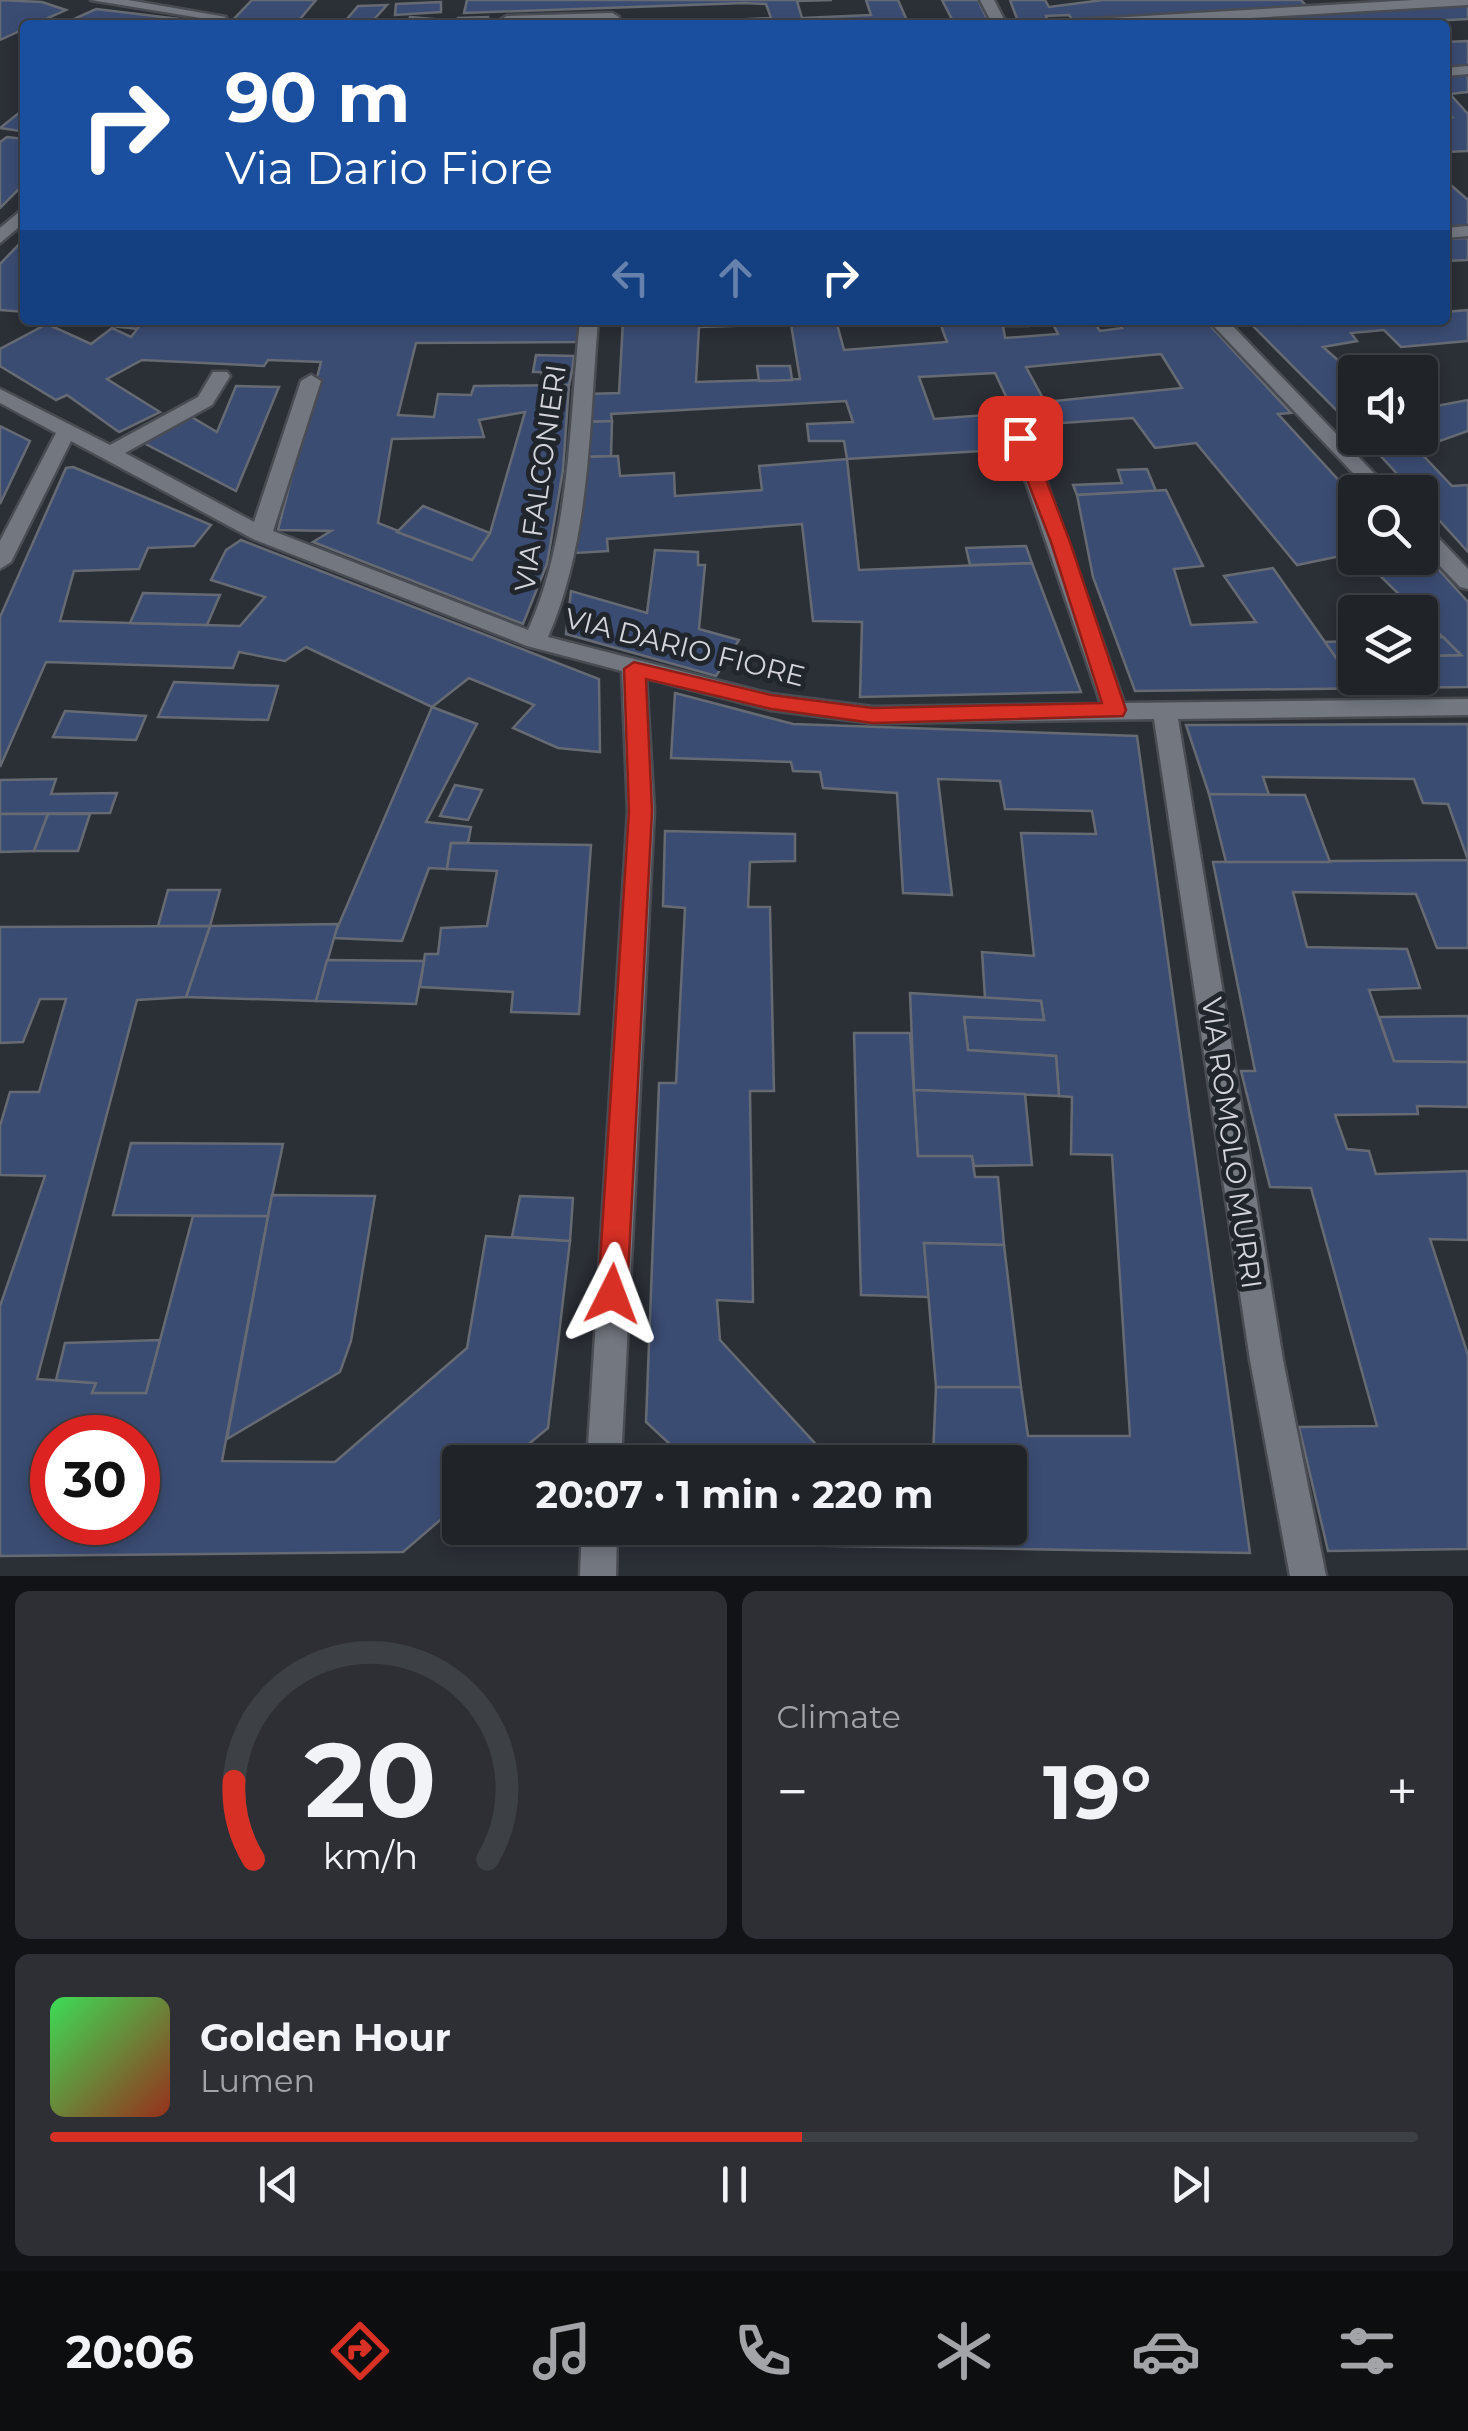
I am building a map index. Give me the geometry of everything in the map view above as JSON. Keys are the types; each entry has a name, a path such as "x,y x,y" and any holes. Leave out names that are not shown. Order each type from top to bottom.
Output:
{"street":[{"path":"98,0 219,17"},
{"path":"1142,20 1468,0"},
{"path":"506,20 612,20"},
{"path":"0,238 20,217"},
{"name":"VIA FALCONIERI","path":"535,641 544,624 562,557 588,325"},
{"path":"1221,325 1366,475"},
{"path":"107,455 204,401 220,376"},
{"path":"261,534 311,380"},
{"name":"VIA DARIO FIORE","path":"0,395 261,534 535,641 771,702 873,715 1164,708 1468,707"},
{"path":"0,562 66,432"},
{"path":"1020,438 1060,542 1116,710"},
{"path":"1438,551 1468,582"},
{"path":"605,1445 640,811 634,669"},
{"name":"VIA ROMOLO MURRI","path":"1164,708 1197,897 1276,1429 1308,1576"},
{"path":"598,1576 599,1545"}],"building":[{"path":"0,0 42,2 66,10 44,20 20,20 20,31 0,40"},
{"path":"252,0 316,0 299,20 233,20"},
{"path":"467,0 832,0 797,1 802,18 871,15 866,0 898,0 907,20 728,20 771,18 766,4 745,3 464,13"},
{"path":"942,0 978,0 988,20 952,20"},
{"path":"1010,0 1045,0 1049,7 1103,0 1301,0 1308,8 1091,20 1072,20 1069,15 1018,20"},
{"path":"441,2 441,12 395,15 396,4"},
{"path":"1468,4 1468,19 1194,20"},
{"path":"387,5 374,20 346,20 358,6"},
{"path":"96,9 188,20 80,20 74,19"},
{"path":"488,17 488,20 458,18"},
{"path":"1468,41 1468,67 1450,68 1450,42"},
{"path":"1468,74 1468,92 1450,94 1450,76"},
{"path":"1450,94 1468,114 1468,151 1450,152"},
{"path":"20,112 20,131 0,128"},
{"path":"7,137 20,138 20,188 0,208 0,142"},
{"path":"1450,184 1468,200 1468,225 1450,227"},
{"path":"1468,238 1468,260 1450,261 1450,239"},
{"path":"20,243 20,312 0,310 0,264"},
{"path":"1468,310 1468,341 1401,347 1384,330 1351,333 1357,341 1323,347 1338,360 1338,412 1252,325 1298,326 1450,325 1450,312"},
{"path":"45,325 91,344 112,328 131,337 140,325 582,325 580,342 416,343 398,415 434,417 438,394 471,395 474,386 569,385 563,470 547,564 523,624 313,542 331,531 278,530 321,362 268,360 264,366 142,360 107,379 160,412 119,432 67,395 56,400 0,366 0,349","holes":["525,412 490,533 472,560 378,523 392,439 484,437 479,420"]},
{"path":"103,325 140,325 137,329"},
{"path":"623,325 760,325 699,327 696,382 800,379 791,325 837,325 844,350 947,342 941,325 1028,325 1003,326 1005,338 1058,334 1054,325 1096,325 1100,331 1122,328 1120,325 1210,325 1291,413 1278,414 1338,479 1338,557 1297,565 1196,443 1155,448 1133,418 1020,426 995,373 919,377 934,419 985,415 998,450 847,459 844,441 809,441 807,424 853,422 846,401 611,414 612,421 586,422 587,394 619,393","holes":["1161,354 1182,388 1045,402 1026,367"]},
{"path":"536,355 574,356 572,372 533,372"},
{"path":"757,366 790,366 792,380 759,381"},
{"path":"542,372 572,372 569,385 540,385"},
{"path":"236,386 279,387 236,491 138,440 188,415 217,432"},
{"path":"1468,400 1468,431 1438,442 1438,406"},
{"path":"612,421 611,456 585,457 586,422"},
{"path":"0,426 30,441 0,504"},
{"path":"1380,455 1423,455 1452,486 1468,485 1468,552 1438,519 1438,475 1398,475"},
{"path":"618,456 620,476 674,473 675,496 762,490 759,466 847,459 859,570 1032,563 1081,692 860,697 862,622 813,621 802,524 607,539 608,551 576,553 585,457"},
{"path":"73,467 211,525 194,546 148,548 139,569 74,571 60,621 240,626 265,597 211,580 226,550 241,540 599,679 600,752 558,748 513,728 534,705 469,678 432,707 306,647 285,661 239,652 233,668 46,662 0,767 0,617 66,468"},
{"path":"1147,469 1156,491 1077,495 1073,485 1122,483 1118,470"},
{"path":"1166,490 1203,566 1174,569 1191,625 1256,622 1224,576 1273,568 1338,659 1338,689 1135,691 1093,577 1077,495"},
{"path":"423,506 490,533 472,560 397,532"},
{"path":"1026,546 1032,563 970,565 966,548"},
{"path":"655,550 698,552 698,565 705,565 699,629 739,640 716,676 566,634 571,591 647,613"},
{"path":"1438,569 1468,602 1468,687 1438,687 1438,656 1461,655 1438,632 1438,595 1400,595 1379,575 1438,575"},
{"path":"143,593 220,595 207,625 130,623"},
{"path":"1438,637 1443,637 1461,655 1438,656"},
{"path":"1325,642 1338,642 1338,659 1337,659"},
{"path":"174,682 278,686 268,720 158,717"},
{"path":"675,693 793,724 1137,736 1250,1553 776,1545 1027,1545 1027,1445 933,1445 936,1387 1021,1387 1028,1436 1130,1436 1112,1155 1071,1154 1072,1097 1059,1096 1056,1056 968,1050 964,1017 1044,1020 1041,1001 985,998 982,952 1034,956 1021,833 1096,834 1092,811 1005,809 1000,781 938,779 952,895 903,893 897,793 823,788 820,772 793,771 791,762 671,758"},
{"path":"432,707 477,724 426,822 471,827 468,843 451,843 447,869 429,868 402,941 333,938"},
{"path":"65,711 146,716 136,740 53,737"},
{"path":"1468,724 1468,860 1448,804 1423,803 1414,779 1263,777 1269,795 1209,794 1186,725"},
{"path":"56,779 51,794 117,793 110,813 0,814 0,780"},
{"path":"455,785 482,790 468,820 440,816"},
{"path":"1209,794 1305,795 1330,862 1226,862"},
{"path":"0,814 48,814 34,851 0,852"},
{"path":"48,814 90,814 78,851 34,851"},
{"path":"665,831 795,834 795,861 750,862 748,907 770,907 774,1091 750,1091 753,1302 717,1300 720,1340 817,1445 671,1445 646,1422 659,1083 676,1083 685,908 663,906"},
{"path":"451,843 591,845 579,1014 511,1012 513,992 420,987 425,954 438,954 441,928 487,926 497,871 447,869"},
{"path":"1468,860 1468,948 1437,948 1416,894 1293,892 1307,947 1407,949 1420,988 1369,990 1394,1061 1468,1062 1468,1107 1417,1106 1418,1114 1335,1115 1347,1149 1369,1151 1376,1174 1468,1171 1468,1240 1430,1239 1468,1355 1468,1549 1328,1551 1299,1427 1377,1426 1311,1188 1270,1187 1241,1071 1255,1071 1213,862"},
{"path":"168,890 220,890 210,926 158,926"},
{"path":"338,924 316,1001 186,997 210,926"},
{"path":"210,926 186,997 137,1000 37,1379 96,1383 92,1393 146,1393 193,1216 268,1216 222,1461 335,1462 467,1348 486,1236 570,1241 548,1428 528,1445 442,1445 442,1518 403,1552 0,1556 0,1306 45,1176 0,1175 0,1126 10,1092 39,1092 66,999 40,999 23,1042 0,1043 0,927"},
{"path":"327,960 424,961 416,1004 316,1001"},
{"path":"910,993 1041,1001 1044,1020 964,1017 968,1050 1056,1056 1059,1096 914,1090"},
{"path":"1468,1016 1468,1062 1394,1061 1379,1017"},
{"path":"854,1033 910,1033 918,1156 972,1156 975,1177 998,1177 1004,1245 924,1243 929,1297 861,1295"},
{"path":"914,1090 1025,1094 1032,1165 974,1166 972,1156 918,1156"},
{"path":"131,1143 283,1144 268,1216 113,1215"},
{"path":"272,1195 375,1196 351,1341 340,1372 227,1439"},
{"path":"520,1196 573,1198 570,1241 512,1237"},
{"path":"924,1243 1004,1245 1021,1387 936,1387"},
{"path":"160,1340 146,1393 92,1393 96,1383 56,1380 65,1343"}],"route":[{"path":"612,1294 640,811 634,669 823,711 873,715 1116,710 1060,542 1020,438"}]}
